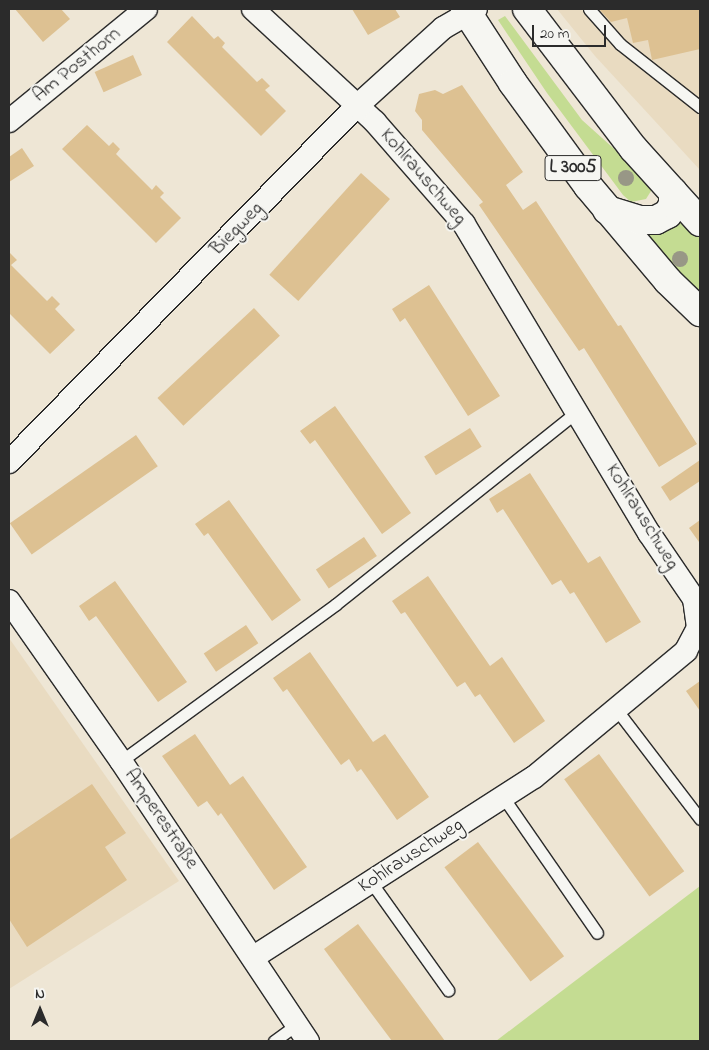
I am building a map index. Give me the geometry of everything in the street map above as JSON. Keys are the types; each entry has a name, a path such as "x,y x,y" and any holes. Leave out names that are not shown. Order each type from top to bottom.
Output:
{"main road":[{"name":"L 3005","path":"469,10 552,140 607,210 668,281 700,312"},
{"name":"L 3005","path":"523,10 633,148 700,222"},
{"path":"607,210 640,220 656,220 668,214 673,204 673,192"}],"street":[{"name":"Am Posthorn","path":"9,120 146,9"},
{"path":"253,9 357,106"},
{"name":"Biegweg","path":"9,462 357,106 432,37 469,10"},
{"name":"Kohlrauschweg","path":"254,957 534,777 686,652 699,629 694,599 649,533 578,411 464,224 375,122 357,106"},
{"name":"Amperestraße","path":"9,601 122,761 254,957 302,1033"}],"lane":[{"path":"589,9 620,44 700,107"},
{"path":"122,761 336,604 578,411"},
{"path":"616,709 700,819"},
{"path":"503,797 597,933"},
{"path":"371,882 448,990"},
{"path":"274,1041 302,1033"}],"shaded area":[{"path":"557,9 700,9 700,170 595,56"},
{"path":"9,638 179,881 9,989"}],"green space":[{"path":"505,16 582,120 650,181 651,191 646,199 631,202 623,195 547,93 498,20"},
{"path":"679,211 700,235 700,295 644,236 665,231"},
{"path":"700,886 700,1041 496,1041"}],"building":[{"path":"15,9 61,9 70,19 43,42"},
{"path":"352,9 395,9 400,17 368,35"},
{"path":"599,9 700,9 700,49 652,60 648,40 633,43 627,18 611,22"},
{"path":"192,16 214,39 218,36 225,43 222,47 257,82 262,78 270,86 265,90 286,111 261,136 167,42"},
{"path":"133,55 142,75 104,92 95,72"},
{"path":"462,85 523,172 506,185 523,210 536,201 618,326 621,325 697,444 659,467 584,348 579,351 479,205 483,202 422,130 422,120 415,111 419,94 435,90 443,94"},
{"path":"87,125 109,146 113,142 120,149 116,154 152,190 156,185 164,193 160,197 181,218 156,243 62,149"},
{"path":"22,148 34,166 9,182 9,157"},
{"path":"361,173 390,199 298,301 269,275"},
{"path":"9,252 17,260 11,265 47,301 52,296 60,304 55,309 75,330 50,354 9,313"},
{"path":"429,285 500,396 468,416 405,318 400,322 392,309"},
{"path":"254,308 280,336 183,426 157,398"},
{"path":"335,406 411,513 382,534 315,440 310,444 300,431"},
{"path":"470,428 482,447 436,475 424,457"},
{"path":"136,435 158,466 32,554 10,523"},
{"path":"700,460 700,481 670,501 661,487"},
{"path":"530,473 588,563 600,556 641,622 606,643 574,592 570,594 561,580 552,585 503,509 497,513 489,499"},
{"path":"229,500 301,600 272,621 208,533 204,536 195,524"},
{"path":"700,520 700,541 699,542 689,528"},
{"path":"364,537 377,556 329,589 316,569"},
{"path":"428,576 490,666 502,657 545,721 514,743 480,694 475,697 465,682 457,687 405,612 401,614 392,601"},
{"path":"115,581 187,682 158,702 96,616 89,621 79,606"},
{"path":"246,625 258,643 216,672 204,654"},
{"path":"310,652 373,742 385,734 429,797 397,820 361,769 357,772 349,759 341,765 287,689 283,692 273,678"},
{"path":"700,681 700,711 686,691"},
{"path":"195,734 230,785 243,776 307,867 274,890 221,813 218,816 207,801 198,807 162,756"},
{"path":"599,754 684,871 649,897 564,779"},
{"path":"92,784 126,833 105,847 127,880 27,947 9,919 9,840"},
{"path":"478,842 564,956 531,981 444,867"},
{"path":"358,924 445,1041 392,1041 368,1009 324,949"}]}
